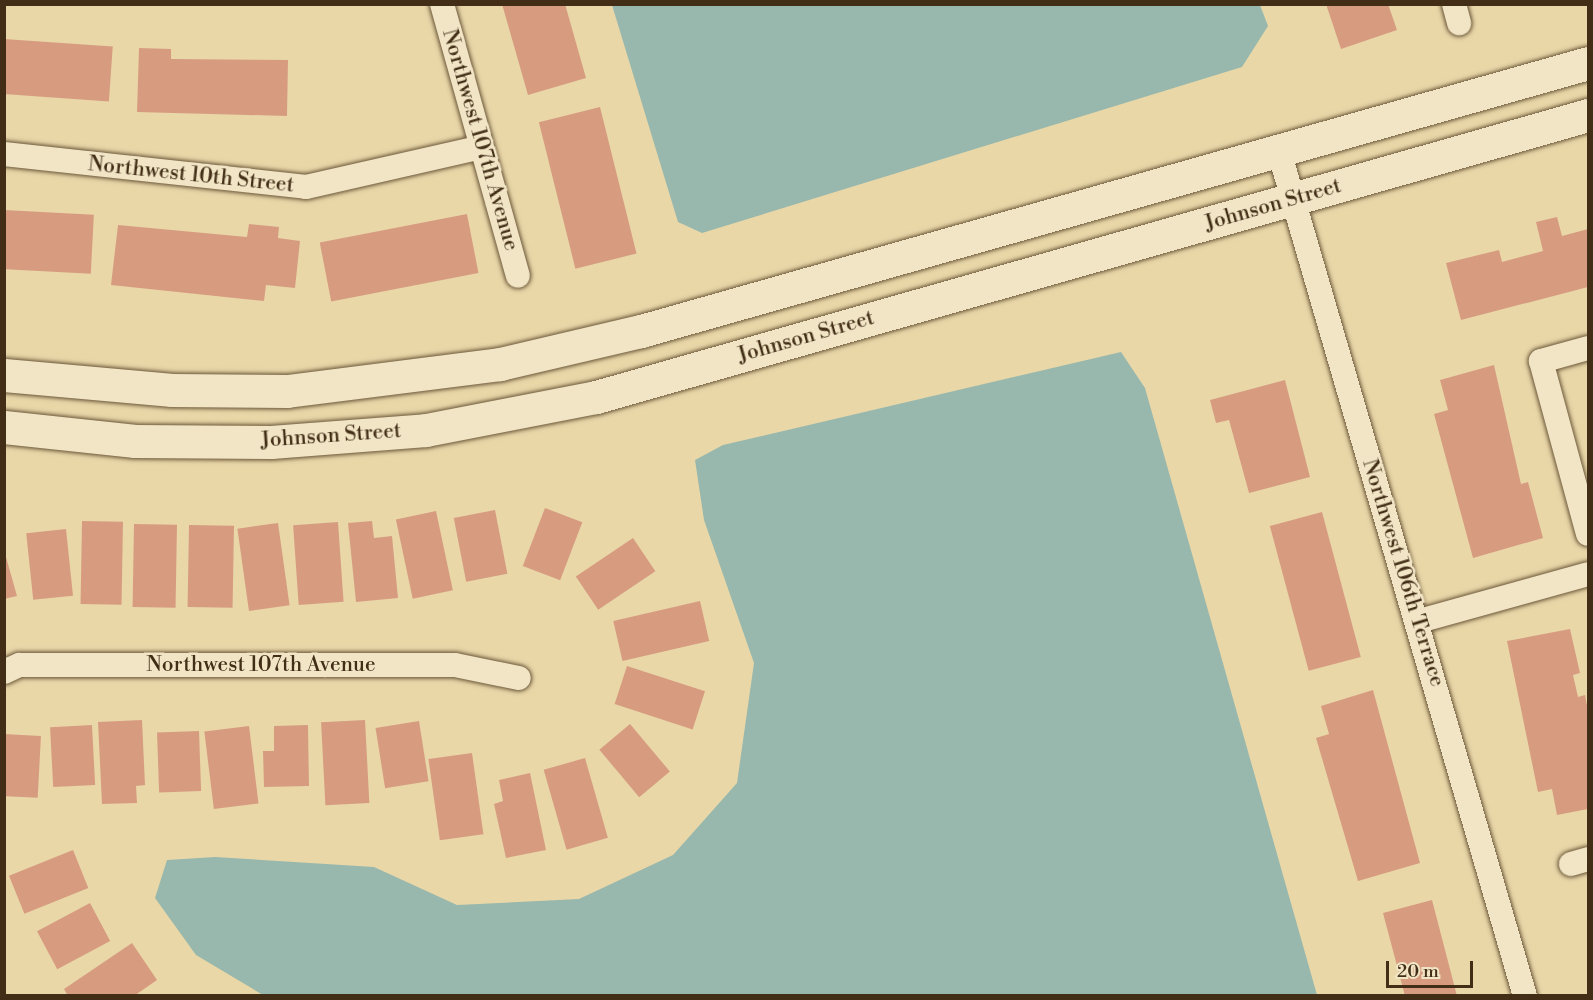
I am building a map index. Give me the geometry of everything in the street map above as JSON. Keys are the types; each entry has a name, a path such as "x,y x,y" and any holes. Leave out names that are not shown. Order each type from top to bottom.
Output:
{"street":[{"name":"Northwest 107th Avenue","path":"442,4 518,276"},
{"path":"4,375 172,390 287,391 500,364 640,331 1588,63"},
{"name":"Johnson Street","path":"4,427 147,441 271,442 426,430 596,397 1588,115"},
{"name":"Northwest 10th Street","path":"4,154 306,187 482,147"},
{"name":"Northwest 106th Terrace","path":"1279,151 1419,621 1525,996"},
{"path":"1588,348 1541,361 1588,534"},
{"path":"1419,621 1588,574"},
{"name":"Northwest 107th Avenue","path":"4,672 19,665 455,665 519,678"}],"water":[{"path":"612,5 1260,5 1268,26 1242,67 702,233 678,222"},
{"path":"1121,352 1145,388 1317,995 263,995 196,955 155,898 167,860 215,857 374,867 457,905 579,899 673,855 737,783 754,663 704,520 695,460 723,445"}],"building":[{"path":"502,4 565,4 586,78 528,95"},
{"path":"1326,4 1388,4 1397,30 1341,49"},
{"path":"4,39 113,47 109,101 4,94"},
{"path":"139,48 171,49 171,59 288,60 287,116 137,112"},
{"path":"600,107 637,254 575,269 539,122"},
{"path":"4,210 94,215 91,274 4,269"},
{"path":"467,214 478,273 331,302 320,243"},
{"path":"1557,217 1562,236 1588,229 1588,287 1461,320 1446,263 1499,250 1502,262 1543,251 1536,222"},
{"path":"249,224 279,227 278,238 300,241 295,288 266,285 264,301 111,285 118,225 247,237"},
{"path":"1494,365 1521,484 1528,482 1543,538 1473,558 1434,414 1448,410 1440,380"},
{"path":"1285,380 1310,477 1249,493 1229,420 1216,423 1210,400"},
{"path":"545,508 582,522 560,580 523,566"},
{"path":"495,510 507,574 466,582 454,518"},
{"path":"436,511 453,590 413,599 396,520"},
{"path":"1322,512 1361,657 1309,671 1270,526"},
{"path":"82,521 123,522 122,605 81,604"},
{"path":"372,521 374,538 392,536 398,598 356,602 348,523"},
{"path":"338,522 344,602 299,605 293,525"},
{"path":"278,523 290,605 249,611 237,529"},
{"path":"134,524 177,525 176,608 133,607"},
{"path":"189,525 234,526 233,608 188,607"},
{"path":"66,529 73,596 33,600 26,533"},
{"path":"633,538 655,571 598,610 576,577"},
{"path":"4,550 17,596 4,599"},
{"path":"700,601 709,641 623,661 613,621"},
{"path":"1570,629 1580,673 1573,675 1578,697 1585,695 1588,711 1588,809 1557,815 1552,789 1538,792 1507,641"},
{"path":"627,666 705,691 693,729 615,704"},
{"path":"1373,690 1420,863 1358,881 1316,738 1329,734 1321,706"},
{"path":"142,720 145,785 136,786 137,803 102,804 98,722"},
{"path":"365,720 369,803 325,805 321,722"},
{"path":"419,721 429,781 385,788 376,728"},
{"path":"630,724 670,771 639,797 599,750"},
{"path":"92,725 95,785 53,787 50,727"},
{"path":"308,725 309,786 264,787 263,751 274,751 274,726"},
{"path":"249,726 259,803 214,809 204,731"},
{"path":"199,731 201,791 159,792 157,732"},
{"path":"4,734 41,736 38,798 4,796"},
{"path":"472,753 483,834 440,840 428,759"},
{"path":"585,758 608,838 567,850 544,770"},
{"path":"530,773 546,850 506,858 494,804 503,801 499,780"},
{"path":"73,850 88,888 24,914 9,876"},
{"path":"1432,900 1457,996 1405,996 1383,913"},
{"path":"90,903 110,941 57,969 37,931"},
{"path":"132,943 157,980 134,996 68,996 64,989"}]}
